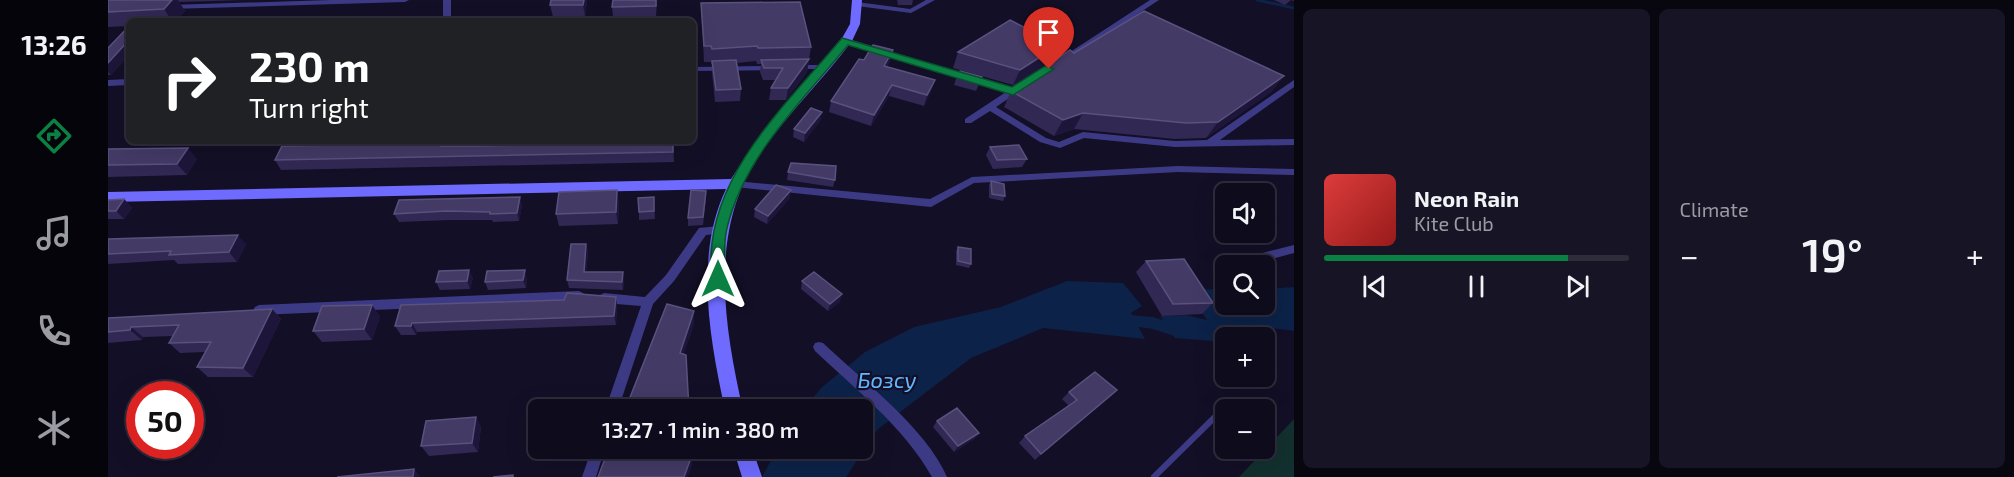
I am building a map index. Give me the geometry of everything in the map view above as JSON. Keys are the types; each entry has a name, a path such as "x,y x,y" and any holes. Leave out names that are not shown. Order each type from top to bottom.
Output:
{"main road":[{"path":"732,399 718,300 719,230 735,184 756,150 846,41 855,24 857,2"},
{"path":"108,197 735,184"},
{"path":"746,459 752,477"}],"street":[{"path":"156,7 405,0"},
{"path":"447,0 447,18"},
{"path":"857,2 911,11 931,0"},
{"path":"1051,67 1155,0"},
{"path":"846,41 1013,91"},
{"path":"696,69 826,67"},
{"path":"969,121 1032,79"},
{"path":"108,83 126,82"},
{"path":"1210,144 1294,83"},
{"path":"990,107 1043,140 1060,145 1083,135 1175,144 1294,142"},
{"path":"735,184 931,203 972,180 1178,169 1294,172"},
{"path":"615,399 648,302 670,278 703,231 719,230"},
{"path":"1270,255 1294,249"},
{"path":"249,311 569,295 648,302"},
{"path":"819,347 902,429 934,466 939,477"},
{"path":"589,477 595,459"}],"lane":[{"path":"1154,477 1215,417"}],"green space":[{"path":"1294,419 1294,477 1239,477 1256,459 1275,459 1275,439"}],"water":[{"name":"Бозсу","path":"1067,281 1123,283 1142,306 1131,313 1145,339 1043,328 971,358 878,429 873,436 873,399 812,399 821,388 865,352 914,327 1001,307"},
{"path":"1182,283 1202,289 1215,290 1215,315 1275,315 1275,288 1294,287 1294,331 1257,326 1215,327 1215,341 1175,338 1160,316 1186,315 1207,320"},
{"name":"Бозсу","path":"772,459 858,459 846,477 762,477"}],"building":[{"path":"108,0 172,0 164,9 108,12"},
{"path":"551,0 584,0 583,5 550,5"},
{"path":"613,0 656,0 656,6 612,7"},
{"path":"800,2 811,47 758,48 757,46 712,49 711,46 704,46 701,3"},
{"path":"1144,11 1284,76 1218,122 1186,123 1083,113 1063,120 1011,91 1070,50 1074,53"},
{"path":"1010,20 1059,45 1020,70 958,52"},
{"path":"126,29 126,43 108,63 108,48"},
{"path":"873,45 893,50 884,66 935,80 927,95 892,85 874,115 831,101 859,59 864,60"},
{"path":"809,59 788,88 771,88 783,68 764,68 761,60"},
{"path":"736,60 741,89 716,90 712,61"},
{"path":"960,71 982,77 979,83 957,76"},
{"path":"811,108 822,112 805,133 794,129"},
{"path":"442,144 441,146 673,144 673,152 275,160 282,146"},
{"path":"1019,145 1027,159 997,160 990,147"},
{"path":"188,148 177,164 108,165 108,149"},
{"path":"791,163 836,166 835,180 788,172"},
{"path":"991,181 1004,184 1005,196 992,194"},
{"path":"776,185 791,190 768,216 755,209"},
{"path":"617,190 616,212 556,214 559,192"},
{"path":"691,190 706,191 703,217 688,218"},
{"path":"520,197 517,213 446,211 394,214 399,200"},
{"path":"654,197 654,211 639,212 638,198"},
{"path":"124,199 116,211 108,211 108,200"},
{"path":"238,235 229,252 169,255 171,251 108,254 108,239"},
{"path":"571,244 586,244 584,272 623,272 622,282 567,280"},
{"path":"958,247 971,249 971,264 958,261"},
{"path":"1184,259 1213,303 1173,304 1146,261"},
{"path":"469,270 467,281 436,282 439,271"},
{"path":"525,270 523,280 485,282 487,271"},
{"path":"814,272 842,294 830,304 802,281"},
{"path":"567,293 616,297 614,316 412,323 411,326 395,326 401,305 564,300"},
{"path":"667,304 694,311 680,353 686,355 688,399 629,399"},
{"path":"372,305 364,329 313,331 322,306"},
{"path":"272,309 243,368 197,367 211,342 169,343 179,325 131,327 130,330 108,332 108,318"},
{"path":"1095,372 1117,390 1041,454 1025,436 1077,400 1069,392"},
{"path":"957,408 979,433 958,446 937,421"},
{"path":"476,417 472,443 421,446 426,421"},
{"path":"605,459 691,459 684,477 598,477"},
{"path":"414,469 413,477 337,477"}],"waterway":[{"path":"1257,0 1294,8"},
{"name":"Бозсу","path":"1120,320 1153,323 1180,332 1186,331"}],"route":[{"path":"718,279 719,230 735,184 756,150 846,41 1013,91 1049,69"}]}
